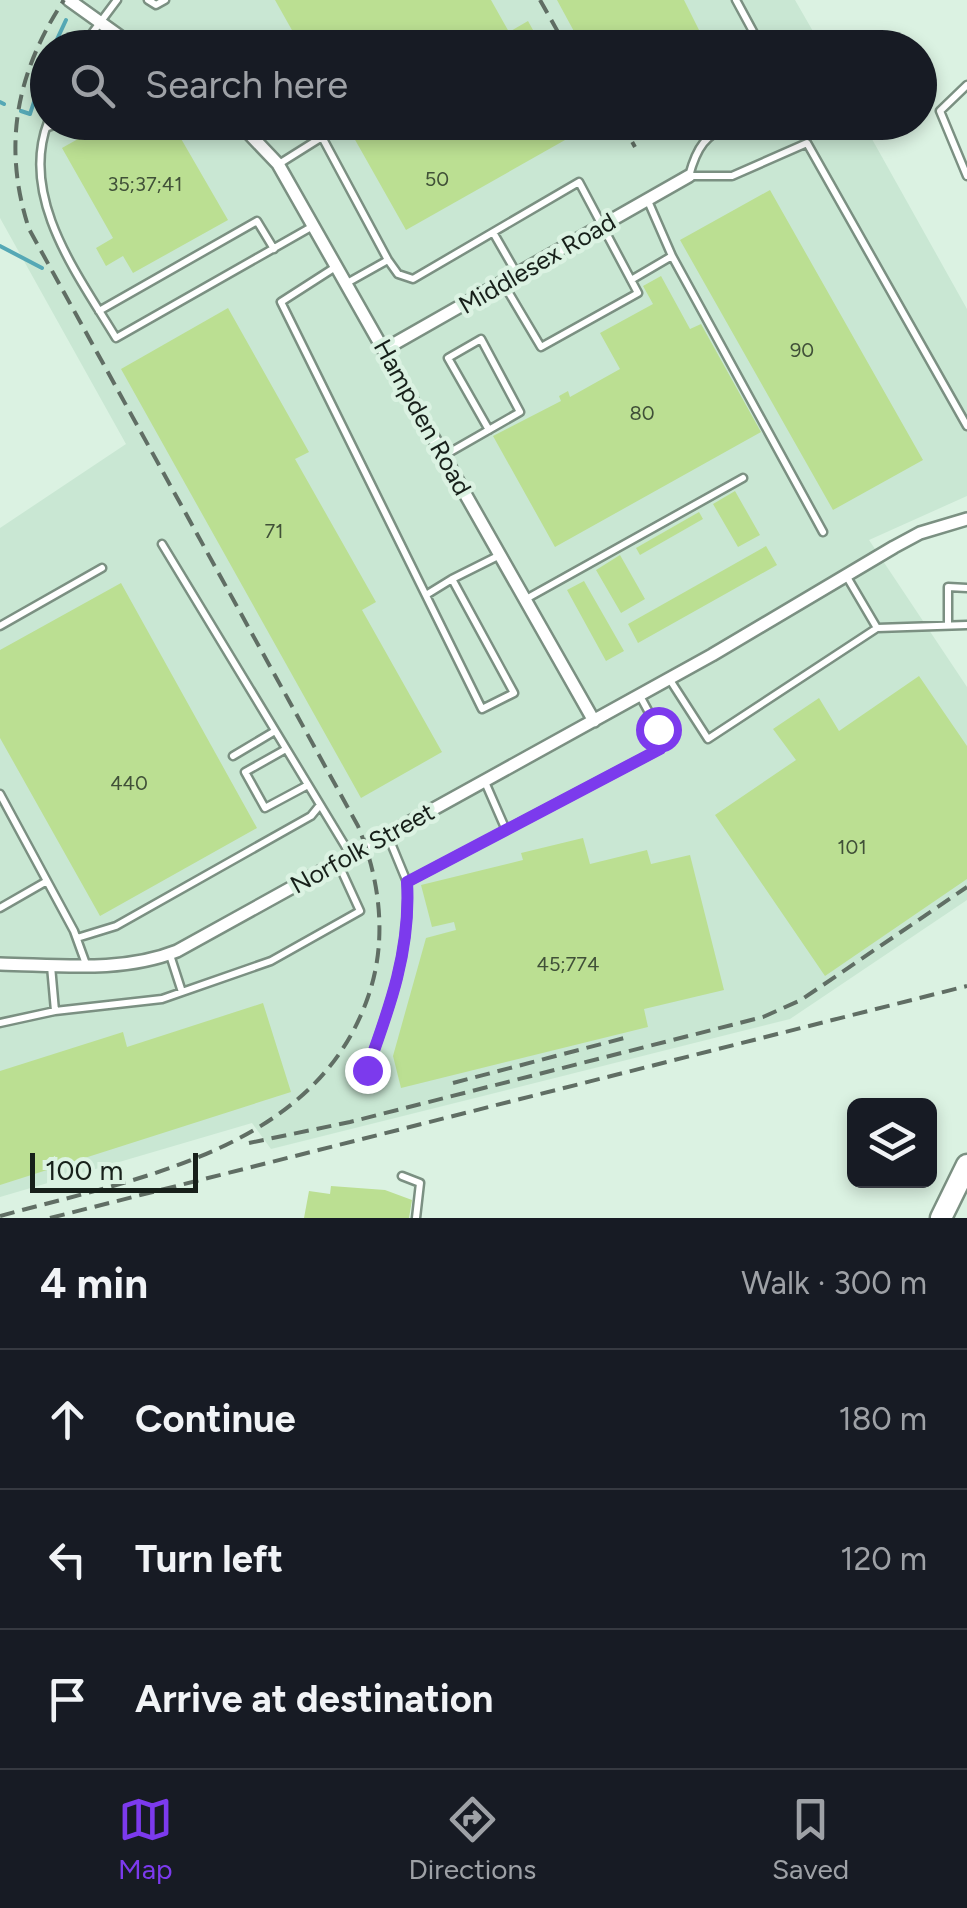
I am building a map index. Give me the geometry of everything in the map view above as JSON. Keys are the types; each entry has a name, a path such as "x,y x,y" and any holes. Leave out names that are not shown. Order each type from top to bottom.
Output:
{"highway":[{"path":"940,1218 967,1165"}],"street":[{"path":"68,0 111,30"},
{"name":"Hampden Road","path":"255,140 278,164 594,721"},
{"name":"Middlesex Road","path":"385,349 689,176"},
{"name":"Norfolk Street","path":"0,964 86,966 170,954 669,679 920,533 967,519"}],"lane":[{"path":"94,30 118,0"},
{"path":"148,0 156,5 165,0"},
{"path":"736,0 752,30"},
{"path":"967,85 940,111 967,176"},
{"path":"41,140 38,149 45,204 70,263 116,338 314,226"},
{"path":"278,164 317,140"},
{"path":"324,140 398,274 414,279 580,182 638,293 541,347 502,282"},
{"path":"703,140 689,176 732,176 807,143 967,426"},
{"path":"648,200 672,256 822,532"},
{"path":"100,310 257,222 274,249"},
{"path":"494,234 517,274"},
{"path":"631,281 672,256"},
{"path":"347,283 388,260"},
{"path":"337,266 281,302 482,709 514,693 452,579"},
{"path":"444,456 489,430 520,412 481,339 448,358 489,430"},
{"path":"524,600 743,478"},
{"path":"162,544 350,854"},
{"path":"426,595 500,555"},
{"path":"0,626 102,568"},
{"path":"846,575 877,628"},
{"path":"948,624 948,587 967,588"},
{"path":"669,679 708,739 877,628 967,625"},
{"path":"407,882 660,749 658,729 640,695"},
{"path":"233,756 275,731"},
{"path":"286,749 245,772 265,808 308,785"},
{"path":"484,781 506,830"},
{"path":"0,794 77,938 86,966"},
{"path":"77,938 94,929 116,926 311,816 320,805"},
{"path":"367,1070 402,969 409,917 407,882 387,834"},
{"path":"0,1024 55,1011 162,999 271,962 360,910 337,861"},
{"path":"0,908 47,881"},
{"path":"170,954 182,992"},
{"path":"50,965 55,1011"},
{"path":"402,1176 420,1183 416,1218"}],"shaded area":[{"path":"0,0 795,0 812,30 30,30 30,140 873,140 967,309 967,496 869,540 967,687 967,900 790,1019 271,1149 252,1123 0,1197 0,528 126,444 0,218"}],"building":[{"path":"275,0 491,0 508,30 292,30"},
{"path":"557,0 684,0 699,30 573,30"},
{"path":"528,21 533,30 512,30"},
{"path":"76,140 182,140 228,220 133,273 123,256 106,266 96,248 113,238 62,148"},
{"path":"355,140 565,140 406,230"},
{"path":"770,190 923,460 833,510 680,240"},
{"path":"661,276 690,329 701,324 761,432 555,547 493,436 561,401 559,396 568,391 570,397 620,369 600,333 653,304 643,286"},
{"path":"228,308 309,452 295,459 376,602 362,610 442,752 361,798 121,369"},
{"path":"735,491 760,535 738,547 713,504"},
{"path":"699,512 703,519 640,555 636,548"},
{"path":"766,546 777,565 638,643 628,624"},
{"path":"620,555 645,599 621,613 596,570"},
{"path":"584,581 624,651 606,661 567,590"},
{"path":"121,583 257,828 100,916 0,738 0,650"},
{"path":"919,676 967,746 967,879 825,976 715,815 796,760 773,729 819,698 839,731"},
{"path":"583,838 590,864 647,850 651,864 690,855 724,990 644,1009 648,1027 401,1088 393,1056 426,938 456,930 454,922 432,927 421,885 523,860 521,853"},
{"path":"263,1003 291,1092 0,1185 0,1071 123,1032 127,1047"},
{"path":"331,1186 385,1190 412,1200 409,1218 304,1218 309,1191 330,1194"}],"waterway":[{"path":"61,30 66,20"},
{"path":"0,102 4,104"},
{"path":"21,111 30,114"},
{"path":"0,246 42,268"}],"railway":[{"path":"46,30 64,0"},
{"path":"540,0 557,30"},
{"path":"0,1216 163,1170 216,1150 265,1124 308,1090 343,1049 368,997 379,932 372,867 358,826 29,229 16,168 16,139 18,111 30,67"},
{"path":"631,140 635,147"},
{"path":"249,1143 350,1122 763,1017 801,1000 967,887"},
{"path":"50,1218 967,986"},
{"path":"453,1083 628,1037"}],"route":[{"path":"367,1070 402,969 409,917 407,882 660,749 658,729"}]}
